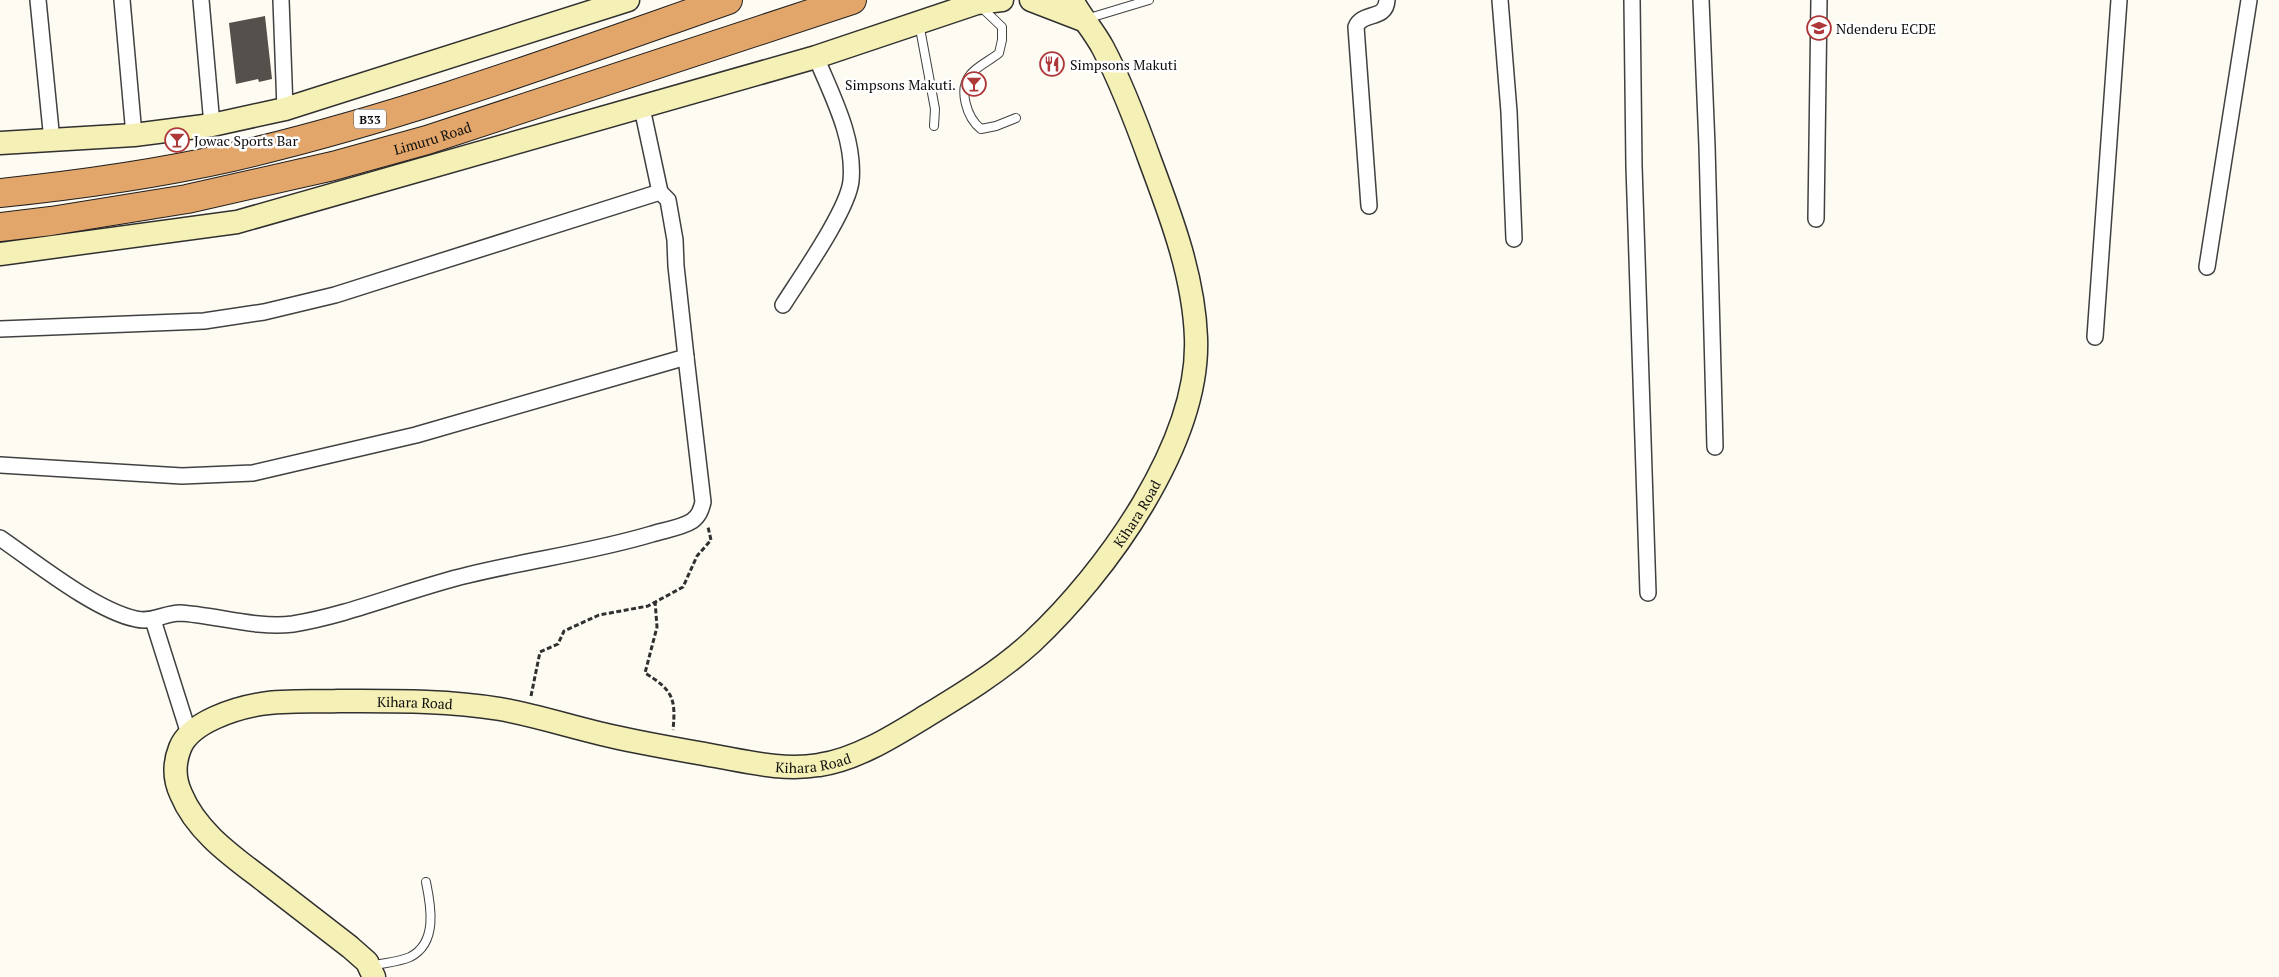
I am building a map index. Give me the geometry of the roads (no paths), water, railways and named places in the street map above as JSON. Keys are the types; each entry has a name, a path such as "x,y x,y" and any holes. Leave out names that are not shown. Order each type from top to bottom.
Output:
{"highway":[{"name":"B33","path":"0,193 92,183 232,157 348,126 502,78 728,0"},
{"name":"Limuru Road","path":"0,227 179,201 333,166 426,140 852,0"}],"main road":[{"path":"0,143 134,135 212,125 285,109 628,0"},
{"path":"0,254 237,222 816,57 936,12 977,3 1002,0"},
{"path":"1031,0 1083,20"},
{"name":"Kihara Road","path":"189,734 201,725 234,711 262,704 401,701 452,703 504,710 608,736 776,767 824,765 847,758 914,723 990,677 1032,641 1089,582 1123,535 1166,461 1194,379 1196,344 1194,309 1177,237 1139,129 1103,48 1090,26 1083,20 1072,0"},
{"path":"189,734 182,741 174,766 180,793 198,821 217,844 350,947 372,972"}],"street":[{"path":"38,0 52,141"},
{"path":"122,0 134,135"},
{"path":"201,0 212,125"},
{"path":"281,0 285,109"},
{"path":"1369,206 1356,27 1362,19 1382,12 1387,6 1387,0"},
{"path":"1500,0 1509,112 1514,239"},
{"path":"1632,0 1634,166 1648,594"},
{"path":"1700,0 1708,146 1715,447"},
{"path":"1816,220 1819,0"},
{"path":"2095,337 2119,0"},
{"path":"2206,267 2249,0"},
{"path":"783,305 848,195 851,182 851,163 845,130 816,57"},
{"path":"0,538 109,609 138,620 153,620 181,613 229,621 290,624 347,611 446,580 638,538 691,522 698,516 702,502 676,266 675,240 668,200 660,192 642,108"},
{"path":"0,329 204,320 264,312 335,295 660,192"},
{"path":"0,465 182,476 253,473 416,435 686,357"},
{"path":"153,620 189,734"}],"lane":[{"path":"1083,20 1149,0"},
{"path":"977,3 1002,27 1002,40 999,53 971,74 964,86 970,117 981,129 996,126 1016,118"},
{"path":"934,126 936,12"},
{"path":"372,972 410,957 428,938 431,904 426,882"}],"place":[{"name":"Ndenderu ECDE","path":"1819,28"},
{"name":"Simpsons Makuti","path":"1052,64"},
{"name":"Simpsons Makuti.","path":"974,84"},
{"name":"Jowac Sports Bar","path":"177,140"}]}
